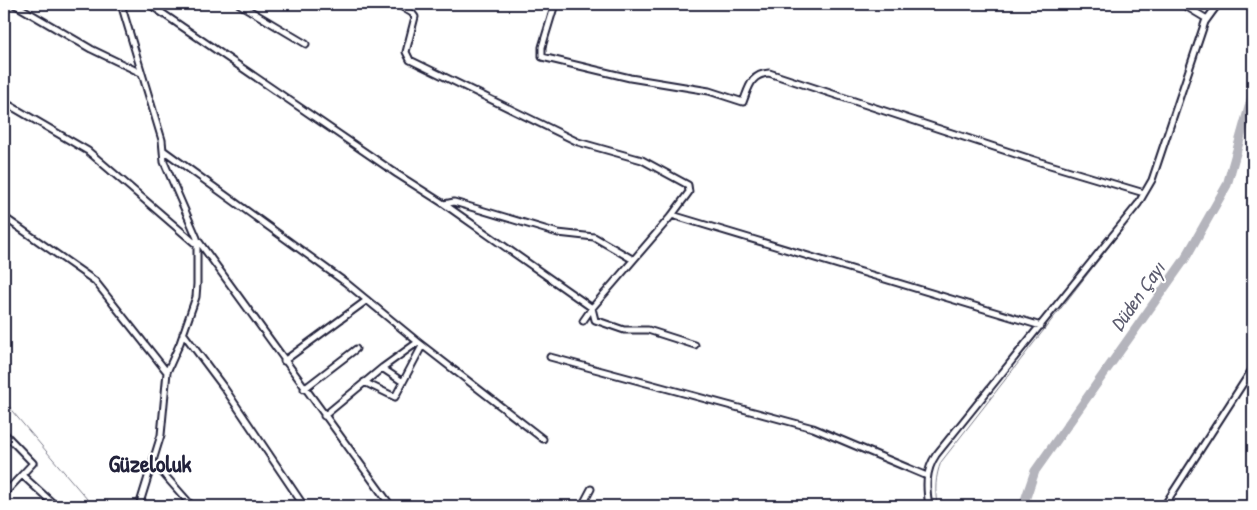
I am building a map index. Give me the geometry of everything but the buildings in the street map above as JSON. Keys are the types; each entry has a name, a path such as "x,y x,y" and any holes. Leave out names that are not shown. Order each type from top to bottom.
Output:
{"street":[{"path":"14,4 91,49 141,73"},
{"path":"121,4 162,140 164,162 196,238 304,389 391,506"},
{"path":"149,4 397,174 444,204 592,308 595,320 624,330 648,330 695,345"},
{"path":"239,4 306,44"},
{"path":"397,4 412,12 415,17 406,52 410,60 578,142 642,160 688,185 689,192 672,215 632,259 583,321"},
{"path":"554,4 542,47 542,57 630,78 716,93 743,102 753,78 760,73 769,73 1040,162 1144,193"},
{"path":"1182,4 1207,19"},
{"path":"929,506 927,476 933,459 954,430 1041,326 1138,204 1152,180 1207,19 1218,4"},
{"path":"4,102 88,151 197,245"},
{"path":"163,150 367,300 420,344 543,439"},
{"path":"444,204 454,202 558,233 589,235 632,259"},
{"path":"672,215 1041,326"},
{"path":"4,217 95,281 167,372"},
{"path":"139,506 161,435 167,372 196,297 196,238"},
{"path":"284,361 367,300"},
{"path":"182,333 225,389 304,506"},
{"path":"324,416 382,368 420,344"},
{"path":"364,382 395,397 420,344"},
{"path":"304,389 356,349"},
{"path":"550,357 813,428 927,476"},
{"path":"382,368 403,382"},
{"path":"1164,506 1253,368"},
{"path":"1246,380 1253,384"},
{"path":"4,433 33,462 4,494"},
{"path":"154,462 192,506"},
{"path":"22,474 56,506"},
{"path":"582,506 592,490"}],"waterway":[{"path":"937,506 936,484 941,462 1139,208 1152,187 1204,34 1209,22 1224,4"},
{"name":"Düden Çayı","path":"1023,506 1035,471 1185,259 1227,185 1253,93"},
{"path":"4,397 12,411 93,506"}],"district":[{"name":"Güzeloluk","path":"150,463"}]}
